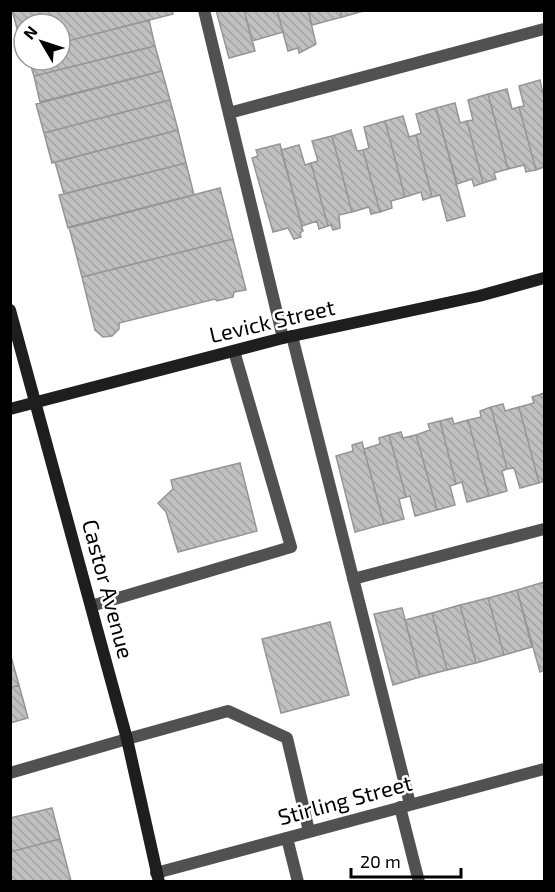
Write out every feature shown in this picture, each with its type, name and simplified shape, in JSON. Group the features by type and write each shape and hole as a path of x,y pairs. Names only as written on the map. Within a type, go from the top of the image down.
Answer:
{"main road":[{"name":"Levick Street","path":"10,409 287,337 479,296 544,278"},
{"name":"Castor Avenue","path":"10,310 128,739 158,877"}],"street":[{"path":"204,10 287,337 353,579 405,805 419,882"},
{"path":"229,113 544,29"},
{"path":"91,606 291,547 234,351"},
{"path":"353,579 544,529"},
{"path":"10,773 228,711 287,738 309,831"},
{"name":"Stirling Street","path":"158,877 309,831 544,769"},
{"path":"288,838 298,882"}],"building":[{"path":"12,10 172,10 173,14 72,40 72,12 13,12"},
{"path":"216,10 244,10 255,51 229,58"},
{"path":"244,10 277,10 283,32 252,41"},
{"path":"277,10 308,10 316,44 299,53 298,48 288,51"},
{"path":"308,10 340,10 342,17 312,25"},
{"path":"340,10 367,10 342,17"},
{"path":"149,20 155,46 72,67 72,40"},
{"path":"155,46 162,71 40,102 34,76 50,72 72,72 72,67"},
{"path":"162,71 170,100 44,133 36,104"},
{"path":"33,72 50,72 34,76"},
{"path":"540,80 544,98 544,167 536,170 519,107 524,106 519,86"},
{"path":"507,89 512,109 519,107 536,170 526,172 524,165 508,169 488,94"},
{"path":"488,94 508,169 494,173 496,179 483,183 467,121 473,120 468,100"},
{"path":"170,100 178,130 52,163 44,133"},
{"path":"455,103 460,123 467,121 483,183 474,186 472,179 457,184 436,108"},
{"path":"436,108 465,216 447,221 440,195 432,197 416,135 421,133 416,114"},
{"path":"403,116 409,137 416,135 432,197 423,200 421,192 405,197 385,121"},
{"path":"385,121 405,197 391,201 392,208 380,212 363,150 369,148 364,127"},
{"path":"178,130 186,163 64,194 55,162"},
{"path":"351,130 357,151 363,150 380,212 371,214 369,207 352,212 332,136"},
{"path":"332,136 352,212 339,215 340,228 333,230 331,225 328,226 311,163 318,161 312,141"},
{"path":"280,144 303,231 300,233 301,237 294,239 288,228 273,232 252,158 258,156 256,150"},
{"path":"299,145 305,165 311,163 328,226 319,229 317,221 302,226 281,150"},
{"path":"186,163 194,195 68,228 59,195"},
{"path":"220,188 233,239 82,277 69,227"},
{"path":"233,239 246,290 234,292 233,297 217,301 215,299 119,323 119,329 112,336 103,337 95,330 82,277"},
{"path":"544,393 544,481 539,483 519,407 534,403 532,397"},
{"path":"503,404 505,411 519,407 539,483 520,488 514,468 507,469 491,407"},
{"path":"491,407 507,469 502,471 507,491 489,496 468,420 481,417 480,411"},
{"path":"452,418 454,424 468,420 489,496 467,502 462,482 456,484 440,421"},
{"path":"440,421 456,484 450,486 455,505 437,510 416,435 430,430 428,424"},
{"path":"401,432 403,438 416,435 437,510 415,516 410,496 406,497 389,435"},
{"path":"389,435 406,497 399,499 404,519 384,524 364,449 380,444 379,438"},
{"path":"362,442 384,524 355,532 336,456 353,451 352,445"},
{"path":"240,463 257,531 178,552 166,512 158,503 173,489 171,480"},
{"path":"544,582 544,670 540,672 517,590"},
{"path":"517,590 532,647 504,655 488,598"},
{"path":"488,598 504,655 476,663 460,605"},
{"path":"460,605 476,663 447,670 432,613"},
{"path":"402,608 420,677 393,685 374,614"},
{"path":"432,613 447,670 420,677 405,620"},
{"path":"330,622 349,695 281,713 262,639"},
{"path":"10,653 19,685 10,688"},
{"path":"19,685 28,718 10,723 10,688"},
{"path":"52,808 60,839 10,852 10,818"},
{"path":"60,839 71,881 10,882 10,852"}]}
